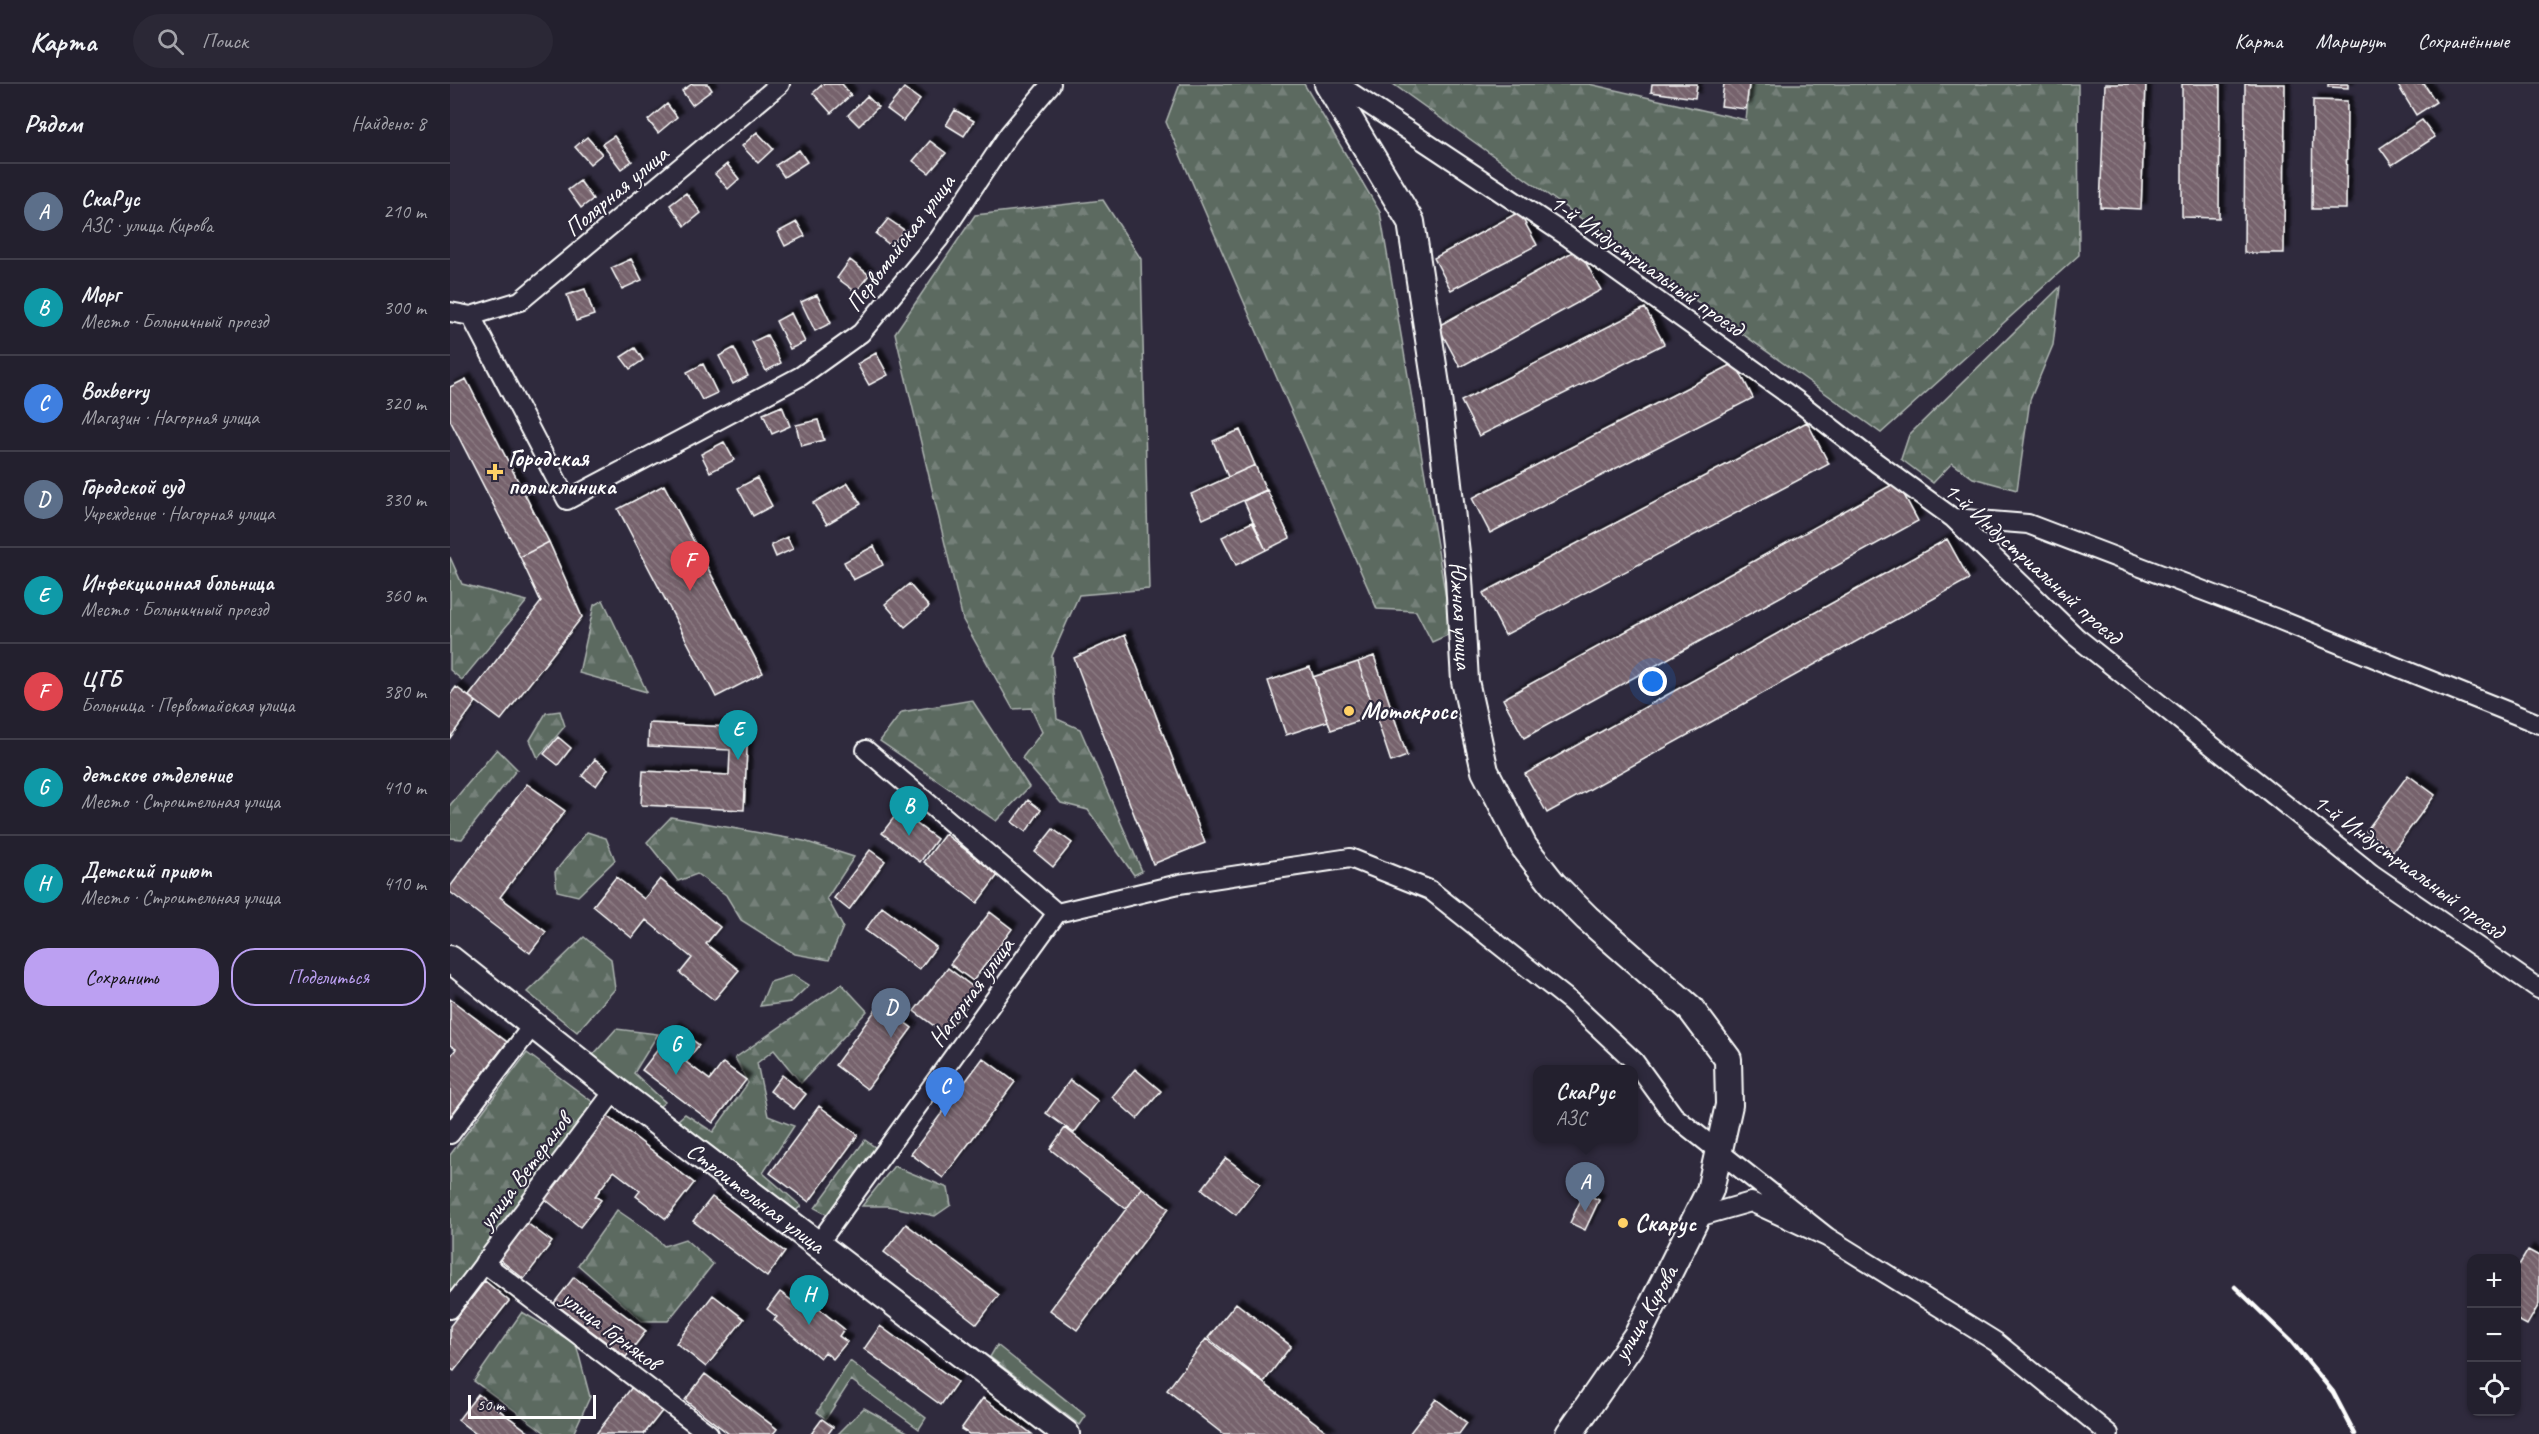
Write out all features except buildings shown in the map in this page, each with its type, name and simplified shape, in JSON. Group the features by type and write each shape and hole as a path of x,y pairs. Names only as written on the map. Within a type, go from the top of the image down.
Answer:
{"street":[{"name":"Полярная улица","path":"471,316 520,301 780,84"},
{"name":"Первомайская улица","path":"471,316 567,500 801,376 861,333 939,239 1009,134 1051,84"},
{"name":"Южная улица","path":"1328,84 1411,222 1438,398 1459,579 1465,681 1485,771 1524,847 1553,884 1587,918 1690,1008 1728,1059 1729,1105 1718,1150"},
{"name":"1-й Индустриальный проезд","path":"1338,84 1619,273 1796,400 1953,518 2075,636 2372,874 2539,989"},
{"path":"450,312 471,316"},
{"path":"1953,518 2028,524 2296,626 2539,724"},
{"path":"866,750 1058,913 1179,884 1350,858 1430,890 1570,1001 1637,1065"},
{"name":"Нагорная улица","path":"818,1244 1058,913"},
{"name":"Строительная улица","path":"450,959 615,1089 1066,1434"},
{"path":"450,1134 533,1024"},
{"path":"1638,1066 1674,1116 1827,1237 1996,1342 2109,1434"},
{"name":"улица Ветеранов","path":"450,1309 615,1089"},
{"name":"улица Кирова","path":"1569,1434 1638,1334 1710,1190 1718,1150"},
{"path":"1698,1217 1751,1202 1827,1237"},
{"name":"улица Горняков","path":"484,1263 709,1434"}],"green space":[{"path":"1180,84 1304,84 1380,212 1452,633 1432,642 1416,611 1377,609 1166,122"},
{"path":"1393,84 1589,84 1746,120 1750,84 2078,84 2079,255 1881,433"},
{"path":"1103,200 1141,259 1149,589 1079,595 1052,656 1057,719 1080,729 1142,871 1134,875 1088,810 1061,803 1022,758 1042,732 1031,708 1013,709 963,620 895,333 975,215"},
{"path":"2060,287 2053,345 2030,400 2017,490 1973,478 1952,463 1933,483 1901,459 1909,435"},
{"path":"450,557 462,584 527,601 462,680 450,670"},
{"path":"603,600 647,692 579,673 594,605"},
{"path":"972,700 1029,787 996,821 880,741 902,712"},
{"path":"560,711 565,726 538,758 530,740 546,713"},
{"path":"497,749 517,769 462,839 450,838 450,805"},
{"path":"671,817 804,841 854,857 827,898 843,927 829,960 795,954 741,920 726,895 697,874 678,881 647,842"},
{"path":"587,832 606,838 615,860 578,896 557,891 555,872"},
{"path":"584,937 611,959 615,989 577,1032 527,992"},
{"path":"793,975 809,985 791,1002 760,1006 770,982"},
{"path":"842,984 867,1011 801,1083 774,1050 757,1063 768,1116 794,1126 763,1173 801,1206 792,1214 677,1121 685,1114 713,1132 748,1083 735,1058"},
{"path":"616,1029 658,1034 634,1073 665,1102 656,1109 593,1055"},
{"path":"527,1053 594,1103 450,1297 450,1155"},
{"path":"865,1140 876,1148 828,1215 815,1208"},
{"path":"894,1166 948,1188 951,1205 935,1216 888,1206 862,1206"},
{"path":"617,1210 652,1234 664,1246 685,1239 713,1264 668,1321 642,1321 578,1265"},
{"path":"522,1312 576,1344 590,1397 573,1434 547,1434 474,1381"},
{"path":"997,1345 1086,1416 1080,1425 990,1357"},
{"path":"850,1361 926,1418 919,1429 851,1380 826,1419 817,1412"},
{"path":"864,1408 911,1434 838,1434"}],"railway":[{"path":"2235,1287 2290,1340 2333,1392 2355,1434"}],"place":[{"name":"Городская поликлиника","path":"495,472"},
{"name":"ЦГБ","path":"690,591"},
{"name":"Мотокросс","path":"1349,711"},
{"name":"Инфекционная больница","path":"738,760"},
{"name":"Морг","path":"909,836"},
{"name":"Городской суд","path":"891,1038"},
{"name":"детское отделение","path":"676,1075"},
{"name":"Boxberry","path":"945,1117"},
{"name":"СкаРус","path":"1585,1212"},
{"name":"Скарус","path":"1623,1223"},
{"name":"Детский приют","path":"809,1325"}]}
